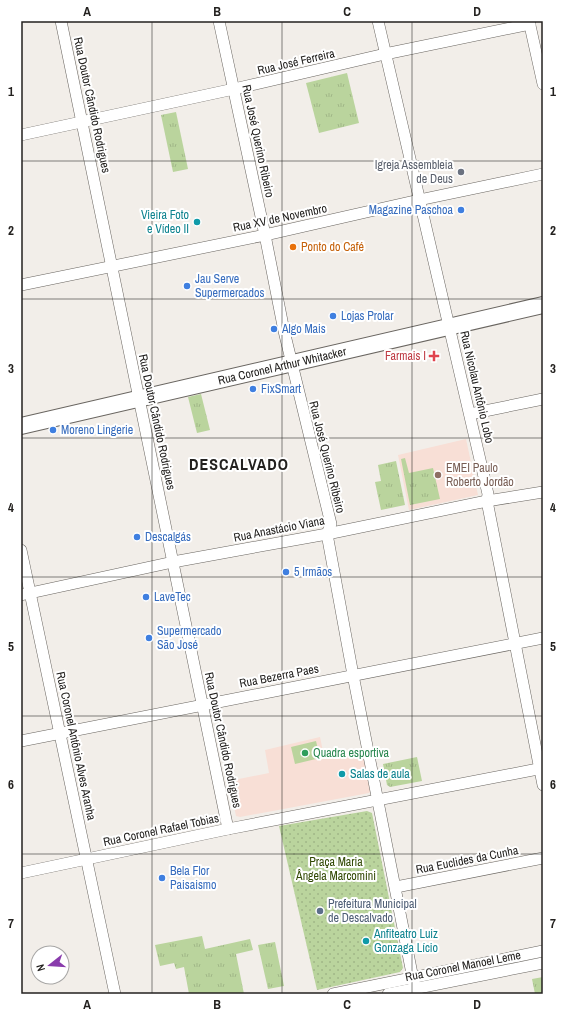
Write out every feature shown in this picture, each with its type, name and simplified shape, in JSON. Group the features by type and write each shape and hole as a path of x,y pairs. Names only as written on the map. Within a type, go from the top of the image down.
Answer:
{"main road":[{"name":"Rua Coronel Arthur Whitacker","path":"21,426 543,305"}],"street":[{"name":"Rua Doutor Cândido Rodrigues","path":"61,21 228,829"},
{"name":"Rua José Querino Ribeiro","path":"219,21 291,364 331,524 327,534 415,991"},
{"name":"Rua Nicolau Antônio Lobo","path":"378,21 488,494 487,501 541,768 543,785"},
{"name":"Rua José Ferreira","path":"21,135 530,23"},
{"path":"530,23 543,84"},
{"name":"Rua XV de Novembro","path":"21,285 265,235 543,174"},
{"path":"470,414 543,399"},
{"name":"Rua Anastácio Viana","path":"26,594 173,562 327,534 487,501 543,492"},
{"name":"Rua Coronel Antônio Alves Aranha","path":"21,550 26,594 59,733 115,994"},
{"name":"Rua Bezerra Paes","path":"21,741 543,638"},
{"name":"Rua Coronel Rafael Tobias","path":"21,873 228,829 379,801 541,768"},
{"name":"Rua Euclides da Cunha","path":"396,887 543,858"},
{"name":"Rua Coronel Manoel Leme","path":"339,993 543,951"},
{"name":"Rua Coronel Manoel Leme","path":"388,994 415,991 543,964"}],"shaded area":[{"name":"EMEI Paulo Roberto Jordão","path":"466,439 478,495 409,510 398,455"},
{"path":"320,737 324,756 364,748 372,790 369,793 240,817 236,816 229,781 269,773 265,750"}],"green space":[{"path":"347,73 359,123 319,133 306,83"},
{"path":"176,112 188,169 173,172 161,115"},
{"path":"201,394 210,430 197,433 188,397"},
{"path":"405,458 409,473 433,468 440,499 410,505 401,459"},
{"path":"396,461 405,505 381,510 375,482 381,481 378,465"},
{"name":"Quadra esportiva","path":"316,741 320,758 295,764 291,747"},
{"path":"417,757 422,781 390,787 387,785 383,764"},
{"name":"Praça Maria Ângela Marcomini","path":"367,811 372,813 403,968 400,972 317,990 279,826"},
{"path":"202,936 205,949 250,939 253,950 236,954 244,994 189,994 184,967 176,969 174,963 160,966 155,945"},
{"path":"275,942 284,986 268,989 258,945"},
{"path":"543,977 543,994 535,994 532,979"}],"place":[{"name":"Igreja Assembleia de Deus","path":"461,172"},
{"name":"Magazine Paschoa","path":"461,210"},
{"name":"Vieira Foto e Vídeo II","path":"197,222"},
{"name":"Ponto do Café","path":"293,247"},
{"name":"Jau Serve Supermercados","path":"187,286"},
{"name":"Lojas Prolar","path":"333,316"},
{"name":"Algo Mais","path":"274,329"},
{"name":"Farmais I","path":"434,356"},
{"name":"FixSmart","path":"253,389"},
{"name":"Moreno Lingerie","path":"53,430"},
{"name":"EMEI Paulo Roberto Jordão","path":"438,475"},
{"name":"Descalgás","path":"137,537"},
{"name":"5 Irmãos","path":"286,572"},
{"name":"LaveTec","path":"146,597"},
{"name":"Supermercado São José","path":"149,638"},
{"name":"Quadra esportiva","path":"305,753"},
{"name":"Salas de aula","path":"342,774"},
{"name":"Bela Flor Paisaismo","path":"162,878"},
{"name":"Prefeitura Municipal de Descalvado","path":"320,911"},
{"name":"Anfiteatro Luiz Gonzaga Lício","path":"366,941"}],"district":[{"name":"DESCALVADO","path":"239,464"}]}
